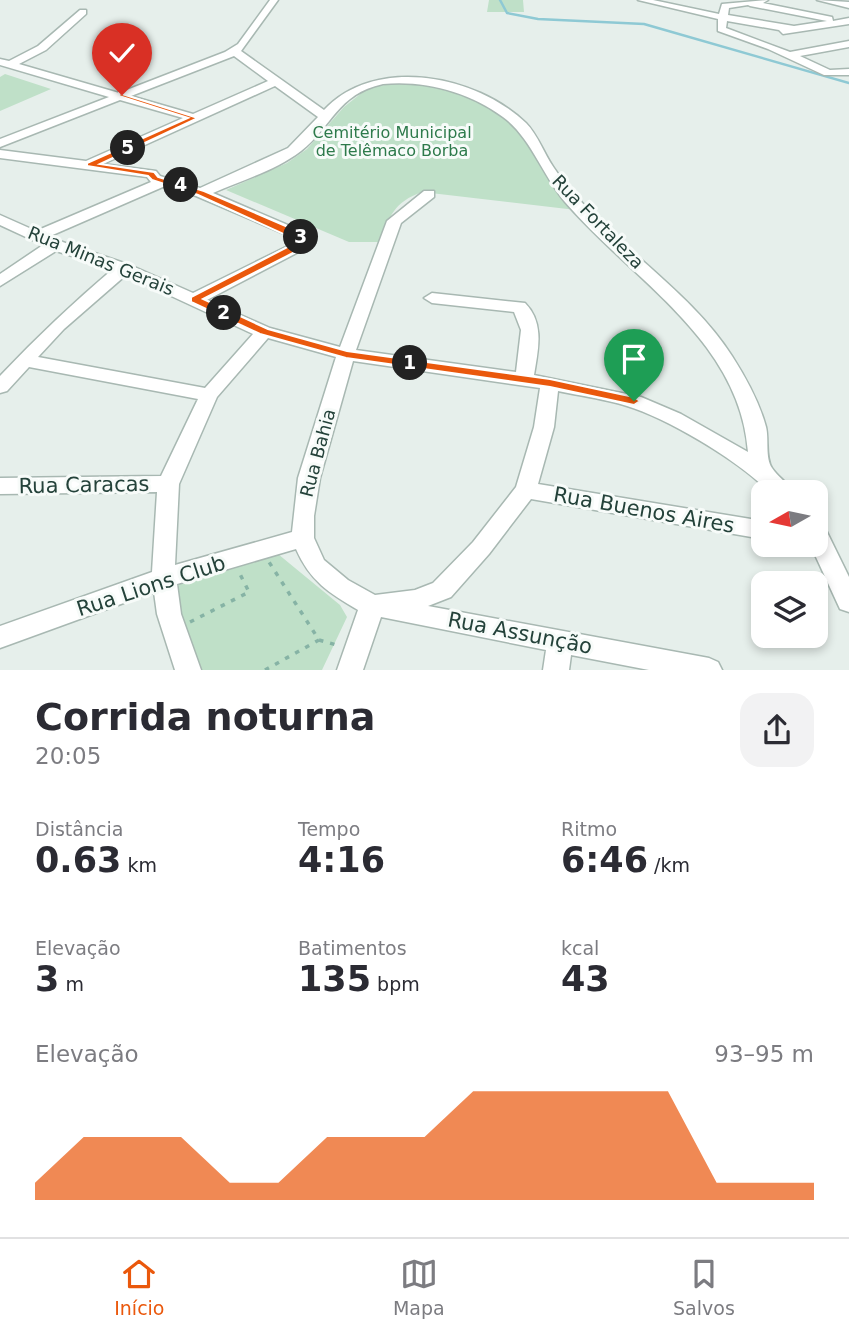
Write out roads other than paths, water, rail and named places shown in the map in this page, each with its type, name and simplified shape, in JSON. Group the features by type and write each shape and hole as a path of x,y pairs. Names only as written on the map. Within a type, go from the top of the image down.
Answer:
{"street":[{"path":"0,143 234,51 242,46 274,0"},
{"path":"642,0 691,12 793,29"},
{"path":"764,0 725,6 722,32 742,37 828,73 847,73"},
{"path":"821,0 849,5"},
{"path":"748,2 847,22"},
{"path":"5,63 42,48 83,12"},
{"path":"742,37 847,22"},
{"path":"788,55 849,44"},
{"path":"234,51 325,116"},
{"path":"5,63 195,118"},
{"name":"Rua Fortaleza","path":"201,193 296,149 325,116 361,86 379,81 404,80 457,88 522,126 550,172 574,204 700,327 721,356 751,408 761,450 760,469"},
{"path":"77,171 274,82"},
{"path":"0,153 146,173 201,193 299,235 304,240 303,244 195,299"},
{"path":"0,162 142,181 161,180"},
{"path":"37,236 161,180"},
{"name":"Rua Bahia","path":"372,606 340,587 315,566 303,538 303,516 309,478 346,354 394,221 429,194"},
{"name":"Rua Minas Gerais","path":"0,219 54,245 124,268 264,332 346,354 550,383 634,401 674,419 760,469 771,480"},
{"path":"0,281 54,245"},
{"path":"0,387 58,325 124,268"},
{"path":"432,298 519,307 525,311 529,321 524,380"},
{"path":"188,670 174,631 164,578 168,484 209,395 264,332"},
{"path":"24,360 209,395"},
{"path":"350,670 372,606 416,600 442,590 481,548 526,490 537,461 550,383"},
{"name":"Rua Caracas","path":"0,486 168,484"},
{"name":"Rua Buenos Aires","path":"526,490 751,528"},
{"name":"Rua Lions Club","path":"0,637 164,578 262,552 303,538"},
{"path":"827,557 849,602"},
{"name":"Rua Assunção","path":"372,606 709,670"},
{"path":"556,670 560,640"}],"waterway":[{"path":"500,0 507,13 538,19 644,24 849,83"}],"park label":[{"name":"Cemitério Municipal de Telêmaco Borba","path":"392,141"}]}
